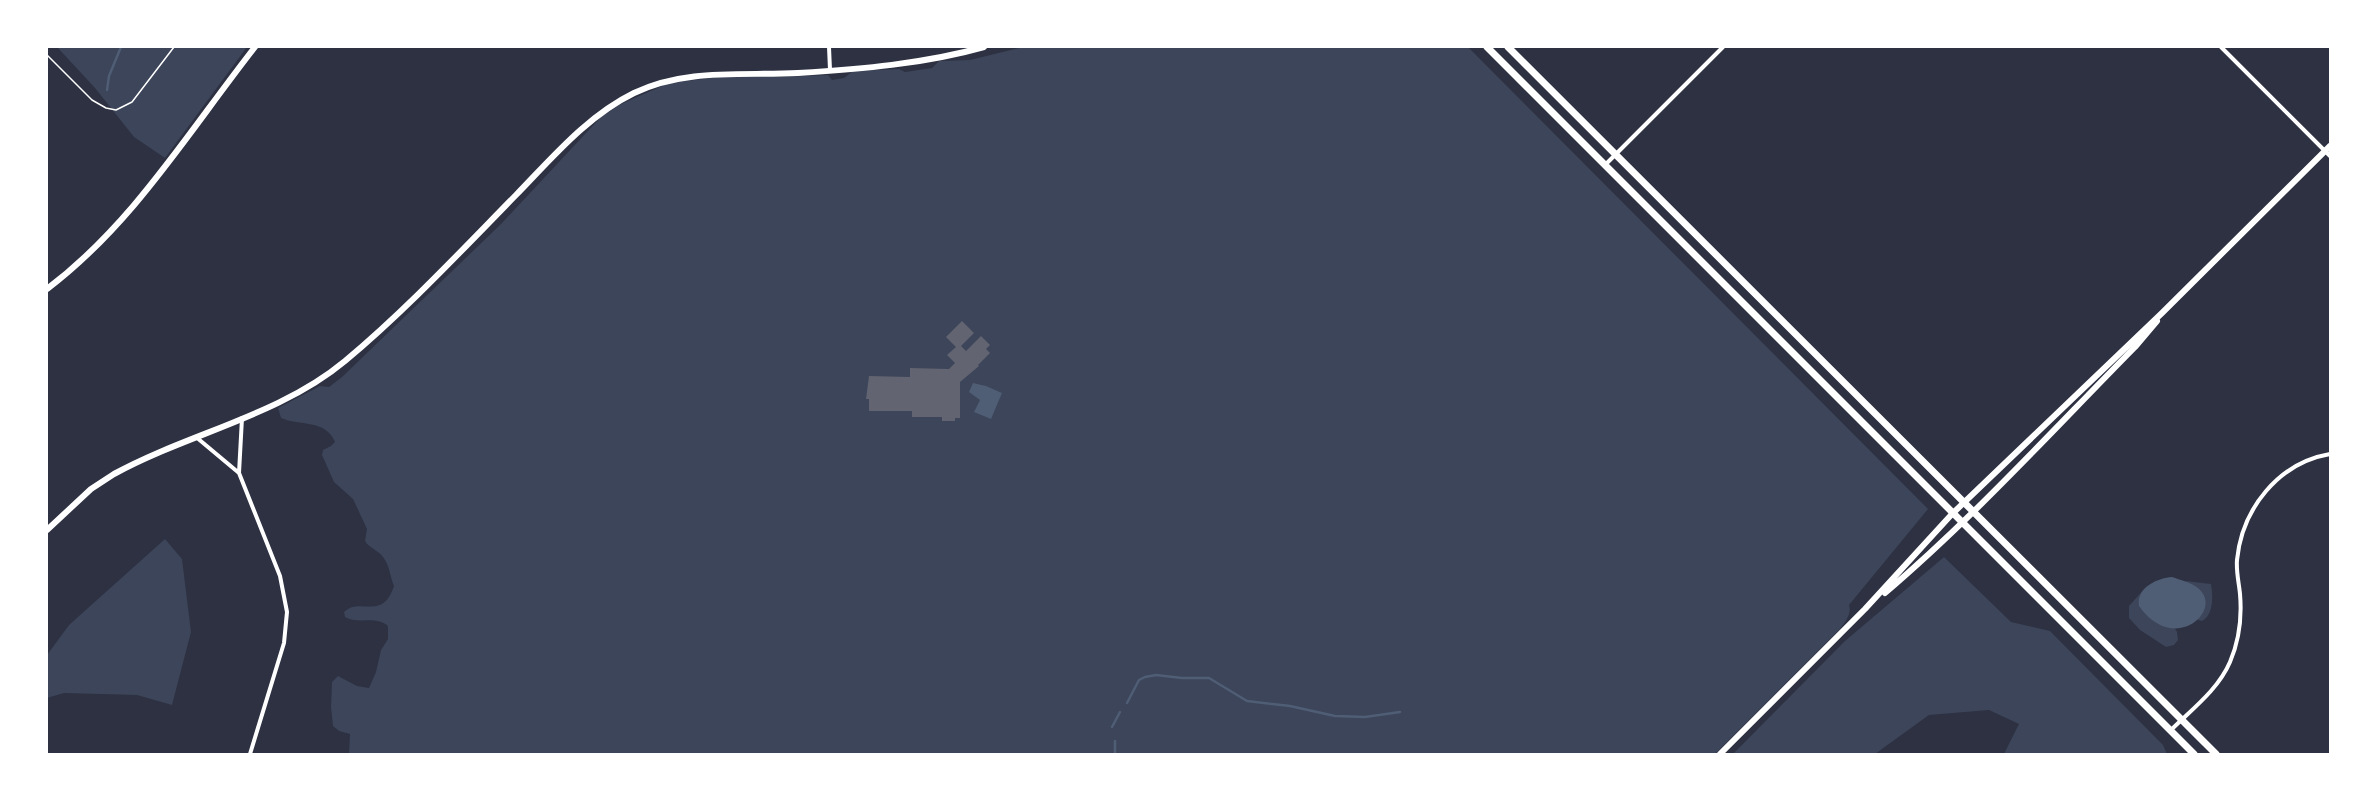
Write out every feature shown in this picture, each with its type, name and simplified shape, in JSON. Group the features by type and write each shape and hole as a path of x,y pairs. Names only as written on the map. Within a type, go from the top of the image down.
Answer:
{"main road":[{"path":"1487,47 1952,514 2194,754"},
{"path":"1508,47 2216,754"}],"street":[{"path":"47,289 85,258 129,211 172,159 255,47"},
{"path":"829,47 830,70"},
{"path":"47,530 91,489 114,474 302,391 346,360 450,262 573,137 614,104 650,86 676,79 715,74 830,70 918,61 984,47"},
{"path":"1604,165 1723,47"},
{"path":"2221,47 2330,156"},
{"path":"1720,754 1865,609 1964,502 2162,313 2330,146"},
{"path":"1865,609 1918,564 1973,512 2135,347 2162,313"},
{"path":"242,418 239,473 280,576 287,612 284,643 250,754"},
{"path":"196,437 239,473"},
{"path":"2170,731 2220,681 2230,663 2235,647 2240,611 2237,560 2244,530 2249,517 2267,489 2290,469 2330,454"}],"path":[{"path":"47,55 92,100 106,108 116,110 132,102 174,47"}],"shaded area":[{"path":"57,47 247,47 165,158 134,137 95,88"},
{"path":"1023,47 1468,47 1928,509 1849,605 1849,615 1840,629 1715,754 349,754 350,734 339,731 333,726 331,707 332,682 338,676 357,686 369,688 376,672 381,650 388,639 388,626 378,621 350,619 345,617 344,612 357,606 377,606 383,603 389,597 394,586 385,560 365,541 367,529 353,499 334,482 322,455 323,450 335,442 331,435 319,426 281,418 278,408 320,386 329,387 342,377 501,224 601,117 621,104 669,83 737,75 778,77 828,75 832,80 844,78 853,71 899,69 905,72 932,68 939,61 970,60"},
{"path":"973,383 986,386 1002,393 991,419 974,412 980,400 969,392"},
{"path":"165,539 182,559 191,632 172,705 137,695 64,693 47,698 47,655 69,625"},
{"path":"1944,557 2011,622 2050,631 2163,745 2167,754 2004,754 2019,724 1989,710 1929,715 1875,754 1733,754 1845,641"},
{"path":"2172,577 2195,586 2205,597 2205,607 2200,617 2192,624 2180,628 2167,627 2153,620 2139,606 2139,600 2144,589 2160,579"},
{"path":"2186,581 2211,584 2211,610 2202,621 2195,619 2182,583"},
{"path":"2147,586 2150,587 2177,632 2178,640 2174,645 2166,647 2140,630 2129,618 2129,606"}],"building":[{"path":"962,321 974,333 961,346 966,351 981,336 990,345 986,349 990,353 978,365 979,366 960,382 960,418 955,418 955,421 942,421 942,417 912,417 912,411 869,411 869,399 866,399 869,376 910,377 910,368 949,369 955,363 947,355 956,347 946,337"}],"waterway":[{"path":"107,90 109,76 121,47"},
{"path":"1127,703 1139,680 1156,675 1182,678 1209,678 1247,701 1290,706 1335,716 1365,717 1400,712"},
{"path":"1112,727 1120,712"},
{"path":"1115,741 1115,754"}]}
